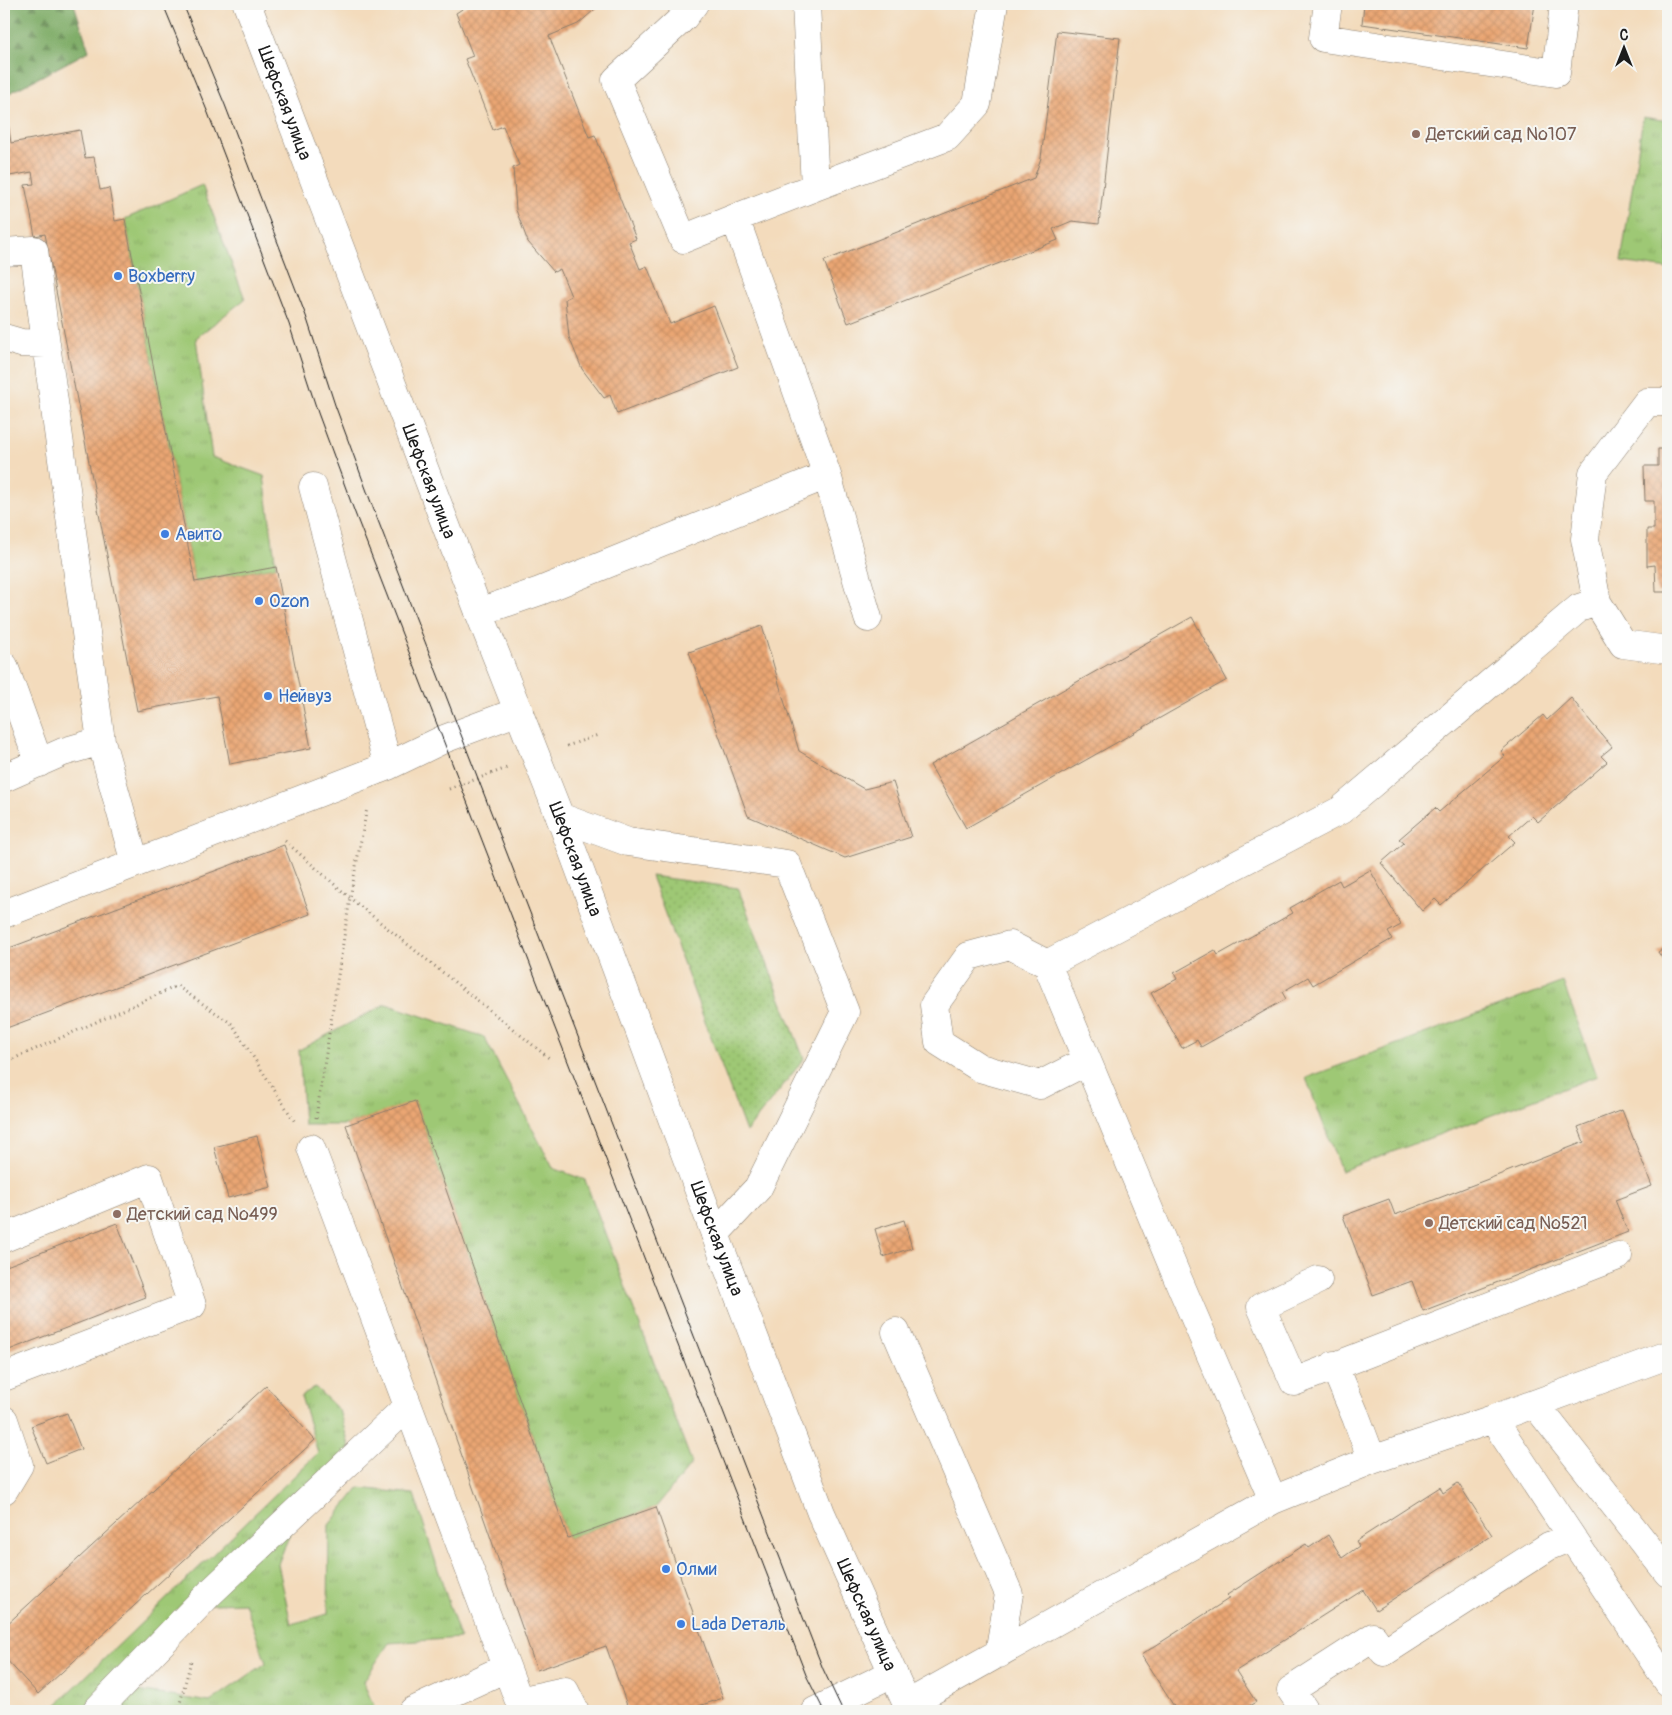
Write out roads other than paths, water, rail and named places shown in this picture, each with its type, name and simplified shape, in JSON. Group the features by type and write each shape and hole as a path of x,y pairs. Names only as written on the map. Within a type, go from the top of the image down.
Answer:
{"main road":[{"name":"Шефская улица","path":"247,4 479,612 560,818 821,1513 908,1708"},
{"path":"694,4 684,17 616,80 683,239 947,137 977,104 994,4"},
{"path":"806,4 815,187"},
{"path":"1328,4 1323,38 1556,73 1564,4"},
{"path":"735,218 827,475 868,618"},
{"path":"4,252 34,250 101,741 135,863"},
{"path":"4,338 21,343 46,344"},
{"path":"1668,402 1648,402 1593,473 1585,539 1597,602 1623,644 1668,650"},
{"path":"479,612 550,587 827,475"},
{"path":"313,487 381,769"},
{"path":"1046,964 1341,810 1580,608 1597,602"},
{"path":"4,666 39,763"},
{"path":"4,914 381,769 444,739 519,711"},
{"path":"4,778 62,752 101,741"},
{"path":"560,818 628,842 787,864 845,1012 758,1188 715,1234"},
{"path":"1087,1061 1040,1086 980,1068 939,1042 934,1005 969,956 1010,945 1046,964 1273,1500"},
{"path":"312,1148 519,1701 565,1691 575,1711"},
{"path":"4,1238 149,1178 192,1305 4,1377"},
{"path":"1318,1280 1261,1307 1294,1382 1618,1256"},
{"path":"896,1332 1009,1594 999,1654"},
{"path":"908,1708 999,1654 1273,1500 1372,1460 1536,1404 1668,1355"},
{"path":"1334,1365 1372,1460"},
{"path":"1536,1404 1668,1573"},
{"path":"96,1711 210,1593 408,1406"},
{"path":"1493,1419 1668,1682"},
{"path":"4,1420 18,1466 4,1490"},
{"path":"1305,1711 1291,1690 1374,1637 1384,1652 1549,1546 1571,1537"},
{"path":"413,1711 506,1668"},
{"path":"815,1711 892,1673"}],"tram line":[{"path":"163,4 208,113 289,324 318,413 355,513 806,1675 824,1711"},
{"path":"183,4 225,105 306,316 335,405 372,505 823,1669 843,1711"}],"place":[{"name":"Детский сад №107","path":"1416,134"},
{"name":"Boxberry","path":"118,276"},
{"name":"Авито","path":"165,534"},
{"name":"Ozon","path":"259,601"},
{"name":"Нейвуз","path":"268,696"},
{"name":"Детский сад №499","path":"117,1214"},
{"name":"Детский сад №521","path":"1429,1223"},
{"name":"Олми","path":"666,1569"},
{"name":"Lada Dеталь","path":"681,1624"}]}
